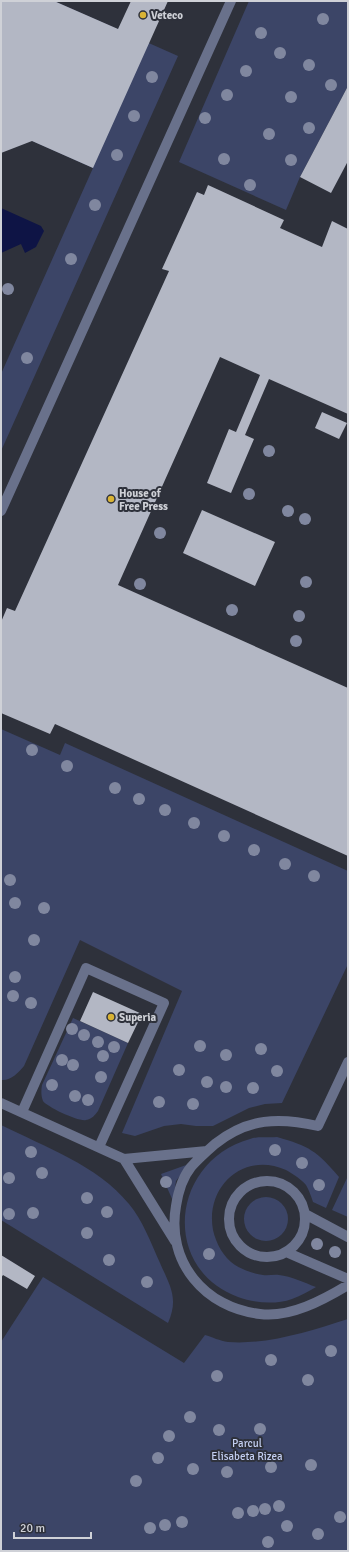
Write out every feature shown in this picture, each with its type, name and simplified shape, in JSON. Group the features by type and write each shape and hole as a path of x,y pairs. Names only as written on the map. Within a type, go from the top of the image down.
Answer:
{"lane":[{"path":"1,511 231,1"},
{"path":"22,1112 86,968 164,1003 99,1148"},
{"path":"348,1062 318,1126 296,1121 270,1120 248,1126 226,1136 207,1151 190,1168 178,1192 174,1215 176,1241 184,1267 200,1286 219,1302 240,1310 261,1314 283,1312 306,1306 348,1285"},
{"path":"1,1103 124,1159 207,1151"},
{"path":"124,1159 176,1241"},
{"path":"261,1182 273,1182 284,1186 294,1193 301,1203 305,1214 301,1236 295,1245 286,1252 275,1256 263,1257 251,1254 241,1247 234,1238 230,1226 229,1214 233,1202 240,1193 250,1186 261,1182"},
{"path":"305,1214 348,1237"},
{"path":"286,1252 348,1279"}],"green space":[{"path":"1,1 54,1 178,56 1,451 1,374 93,168 1,127"},
{"path":"249,1 348,1 348,86 300,177 286,210 179,162"},
{"path":"1,729 60,755 65,743 348,871 348,964 282,1103 265,1104 249,1108 213,1126 181,1124 164,1126 135,1136 122,1133 182,991 80,940 24,1066 11,1078 1,1080"},
{"path":"73,1018 128,1043 98,1111 92,1118 86,1120 77,1119 46,1104 43,1101 41,1091 42,1085"},
{"path":"1,1125 70,1158 102,1178 129,1204 146,1232 172,1292 173,1306 168,1323 1,1220"},
{"path":"277,1137 297,1143 312,1151 325,1161 339,1177 326,1208 313,1202 306,1185 299,1179 286,1170 270,1165 256,1165 242,1169 231,1176 215,1199 212,1214 213,1230 218,1245 231,1262 252,1273 284,1276 316,1287 292,1299 272,1303 251,1301 238,1297 213,1283 196,1263 187,1240 185,1215 191,1191 204,1169 224,1151 253,1138"},
{"path":"189,1164 176,1181 173,1201 161,1174"},
{"path":"348,1176 348,1217 332,1210"},
{"path":"266,1197 278,1201 284,1207 288,1219 284,1231 278,1237 266,1241 254,1237 248,1231 244,1219 248,1207 254,1201"},
{"name":"Parcul Elisabeta Rizea","path":"43,1277 184,1363 205,1335 228,1342 258,1341 289,1336 348,1319 348,1551 1,1551 1,1342"}],"shaded area":[{"path":"1,208 41,226 44,231 36,247 25,253 21,244 1,253"}],"building":[{"path":"1,1 54,1 118,29 131,1 168,1 93,168 32,141 1,153"},
{"path":"348,86 348,161 331,193 300,177"},
{"name":"House of Free Press","path":"208,185 284,220 280,228 322,247 332,221 348,229 348,414 269,379 245,435 254,439 231,493 207,483 229,429 236,432 260,375 220,357 118,585 348,688 348,856 55,724 50,734 1,713 1,622 7,608 15,611 169,271 162,269 197,192 204,195"},
{"path":"322,412 347,423 339,439 315,428"},
{"path":"202,510 275,542 255,586 183,553"},
{"name":"Superia","path":"93,992 142,1014 128,1043 80,1021"},
{"path":"1,1255 35,1276 27,1289 3,1275 1,1278"}],"place":[{"name":"Veteco","path":"143,15"},
{"name":"House of Free Press","path":"111,499"},
{"name":"Superia","path":"111,1017"}]}
